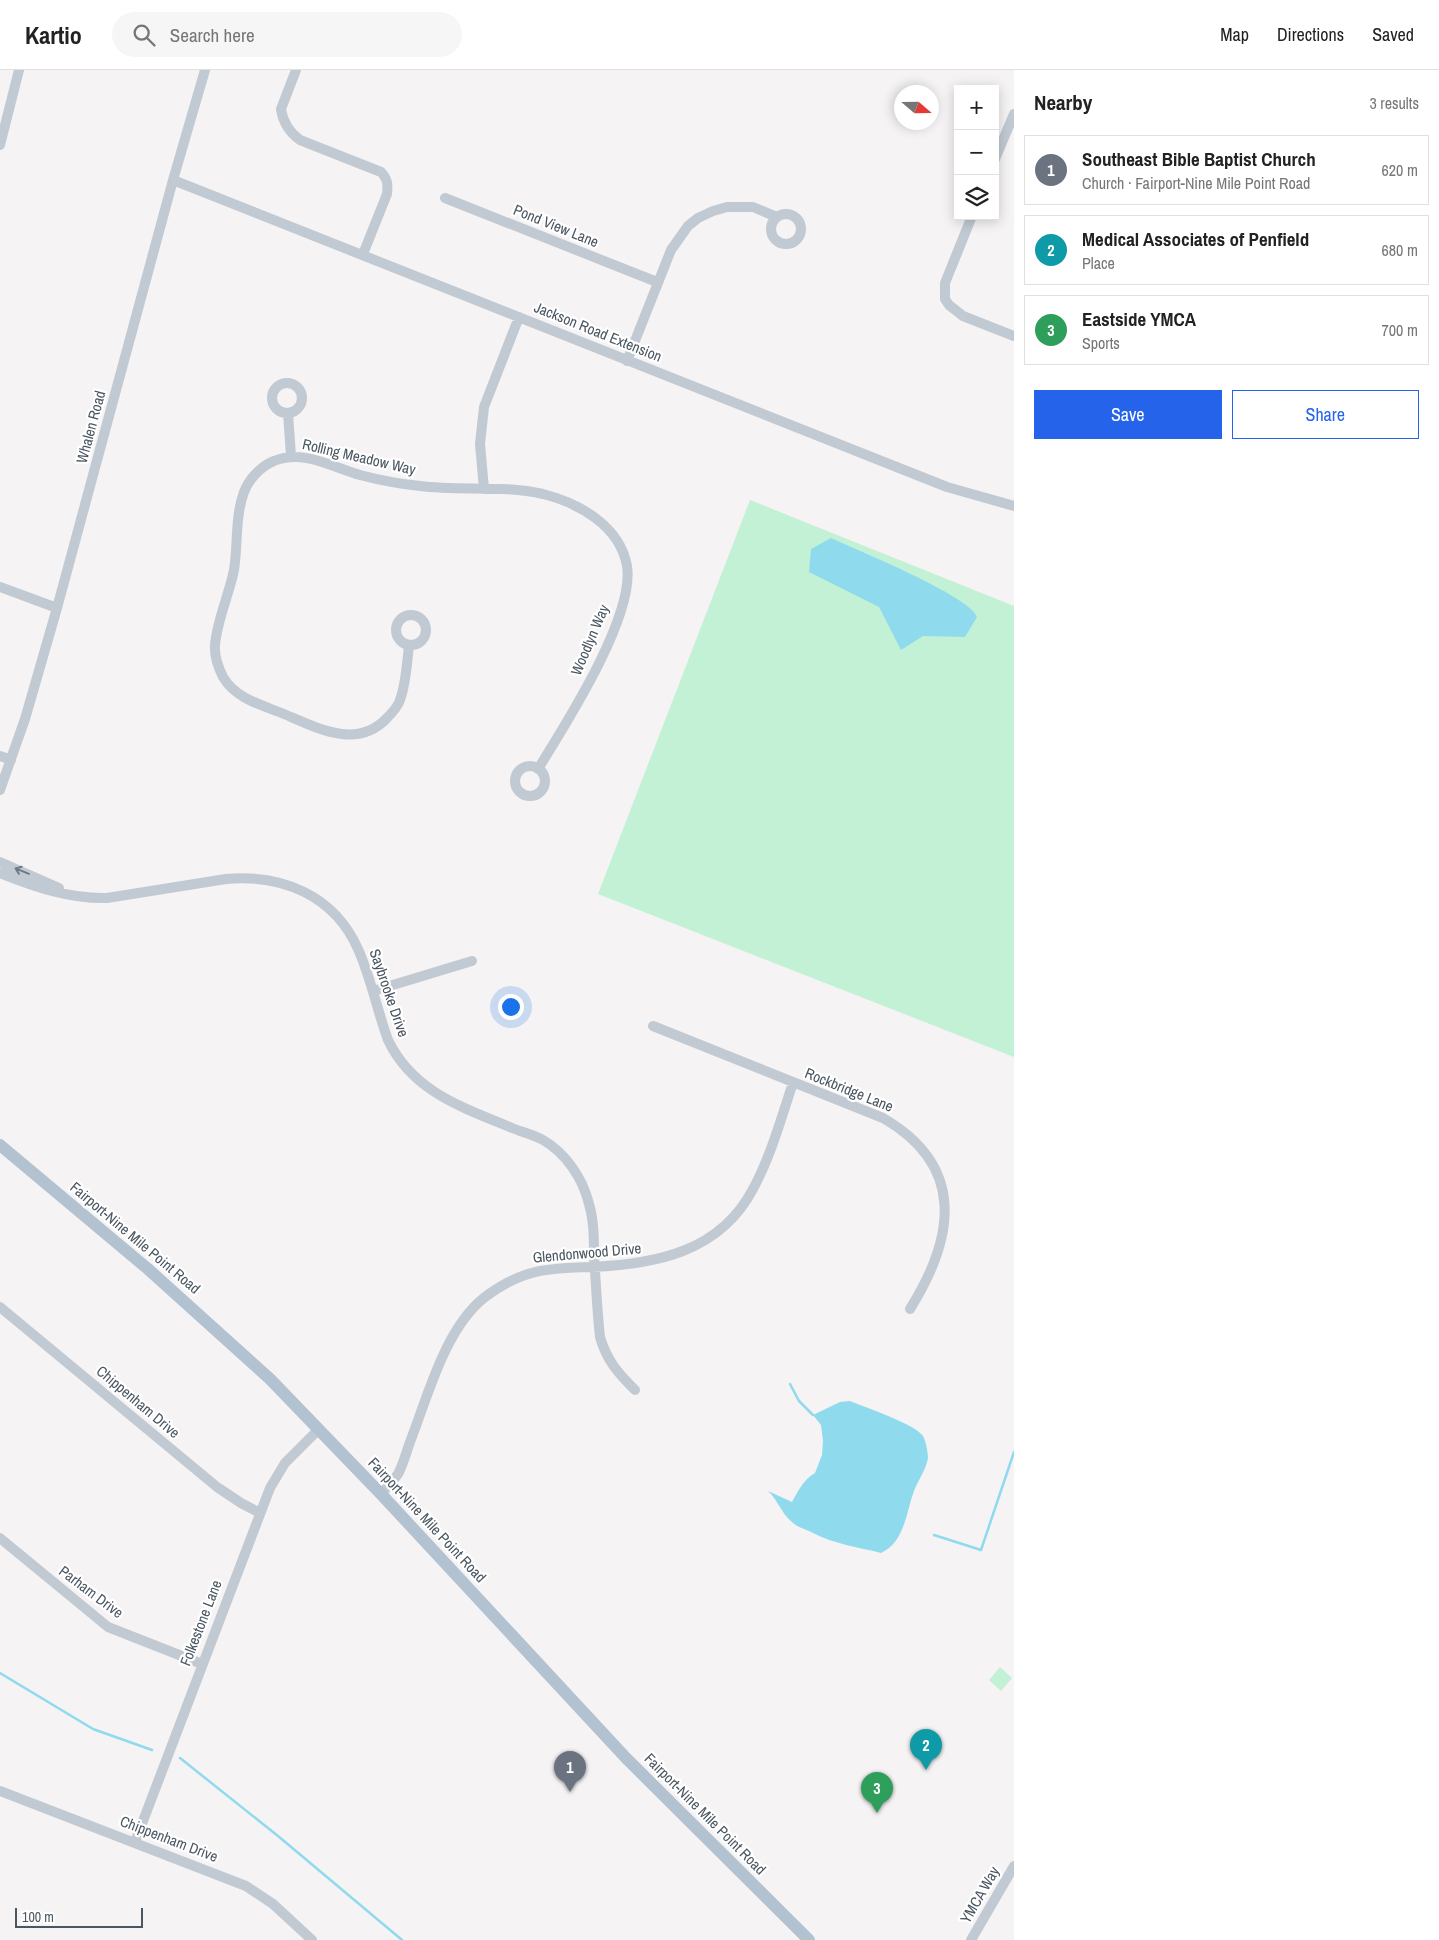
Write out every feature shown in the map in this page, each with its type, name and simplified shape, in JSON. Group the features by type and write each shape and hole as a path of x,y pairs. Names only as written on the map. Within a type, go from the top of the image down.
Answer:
{"main road":[{"name":"Fairport-Nine Mile Point Road","path":"0,1145 208,1322 319,1429 626,1758 809,1940"}],"street":[{"path":"0,145 20,70"},
{"name":"Whalen Road","path":"0,790 11,760 57,608 173,180 205,70"},
{"path":"296,70 281,109 282,116 290,132 300,140 381,172 388,184 387,194 363,254"},
{"path":"999,150 1014,114"},
{"name":"Jackson Road Extension","path":"173,180 947,488 1014,506"},
{"name":"Pond View Lane","path":"445,198 657,282"},
{"path":"627,361 671,250 679,237 698,218 713,211 739,206 753,207 777,217"},
{"path":"970,220 945,283 946,299 949,305 963,316 1014,336"},
{"path":"484,490 480,444 484,407 519,317"},
{"path":"288,413 291,456"},
{"name":"Rolling Meadow Way","path":"410,645 400,702 380,725 358,735 332,732 250,700 236,692 223,676 216,659 215,646 234,571 240,507 244,491 260,469 272,461 291,456 308,458 359,475 386,481 444,489 484,490"},
{"name":"Woodlyn Way","path":"484,490 528,491 578,507 597,519 614,536 627,566 625,595 619,617 602,656 584,692 538,768"},
{"path":"0,587 57,608"},
{"path":"0,756 11,760"},
{"name":"Saybrooke Drive","path":"0,862 76,897"},
{"name":"Saybrooke Drive","path":"0,873 28,884 76,897 108,898 245,877 266,879 304,891 336,915 358,948 388,1040 394,1054 404,1067 441,1098 543,1140 559,1152 572,1166 582,1184 593,1223 600,1337 605,1354 617,1372 635,1390"},
{"path":"373,991 472,961"},
{"name":"Rockbridge Lane","path":"653,1026 883,1118 908,1135 930,1158 943,1191 945,1219 943,1233 933,1265 910,1309"},
{"name":"Glendonwood Drive","path":"381,1494 399,1472 445,1352 455,1332 468,1313 485,1297 522,1275 543,1269 632,1265 686,1251 706,1240 724,1226 740,1209 753,1190 763,1169 793,1083"},
{"name":"Chippenham Drive","path":"0,1307 211,1482 241,1504 260,1513"},
{"name":"Folkestone Lane","path":"134,1842 270,1488 279,1471 319,1429"},
{"name":"Parham Drive","path":"0,1538 108,1627 202,1664"},
{"name":"Chippenham Drive","path":"0,1791 246,1886 273,1904 312,1940"},
{"name":"YMCA Way","path":"971,1940 1014,1866"}],"green space":[{"path":"750,500 1014,606 1014,1057 598,894"},
{"path":"1000,1667 1012,1678 1001,1691 989,1680"}],"water":[{"path":"831,538 935,586 970,608 977,617 965,637 923,636 901,650 879,607 809,572 811,549"},
{"path":"850,1401 910,1426 923,1436 927,1447 927,1462 914,1491 904,1526 895,1542 881,1553 829,1540 797,1526 785,1515 768,1491 792,1502 804,1482 815,1473 822,1455 821,1425 813,1415 840,1402"}],"waterway":[{"path":"790,1384 799,1401 813,1415"},
{"path":"934,1535 981,1550 1014,1452"},
{"path":"0,1673 93,1729 152,1750"},
{"path":"180,1758 278,1836 402,1940"}],"place":[{"name":"Medical Associates of Penfield","path":"926,1770"},
{"name":"Southeast Bible Baptist Church","path":"570,1792"},
{"name":"Eastside YMCA","path":"877,1813"}]}
